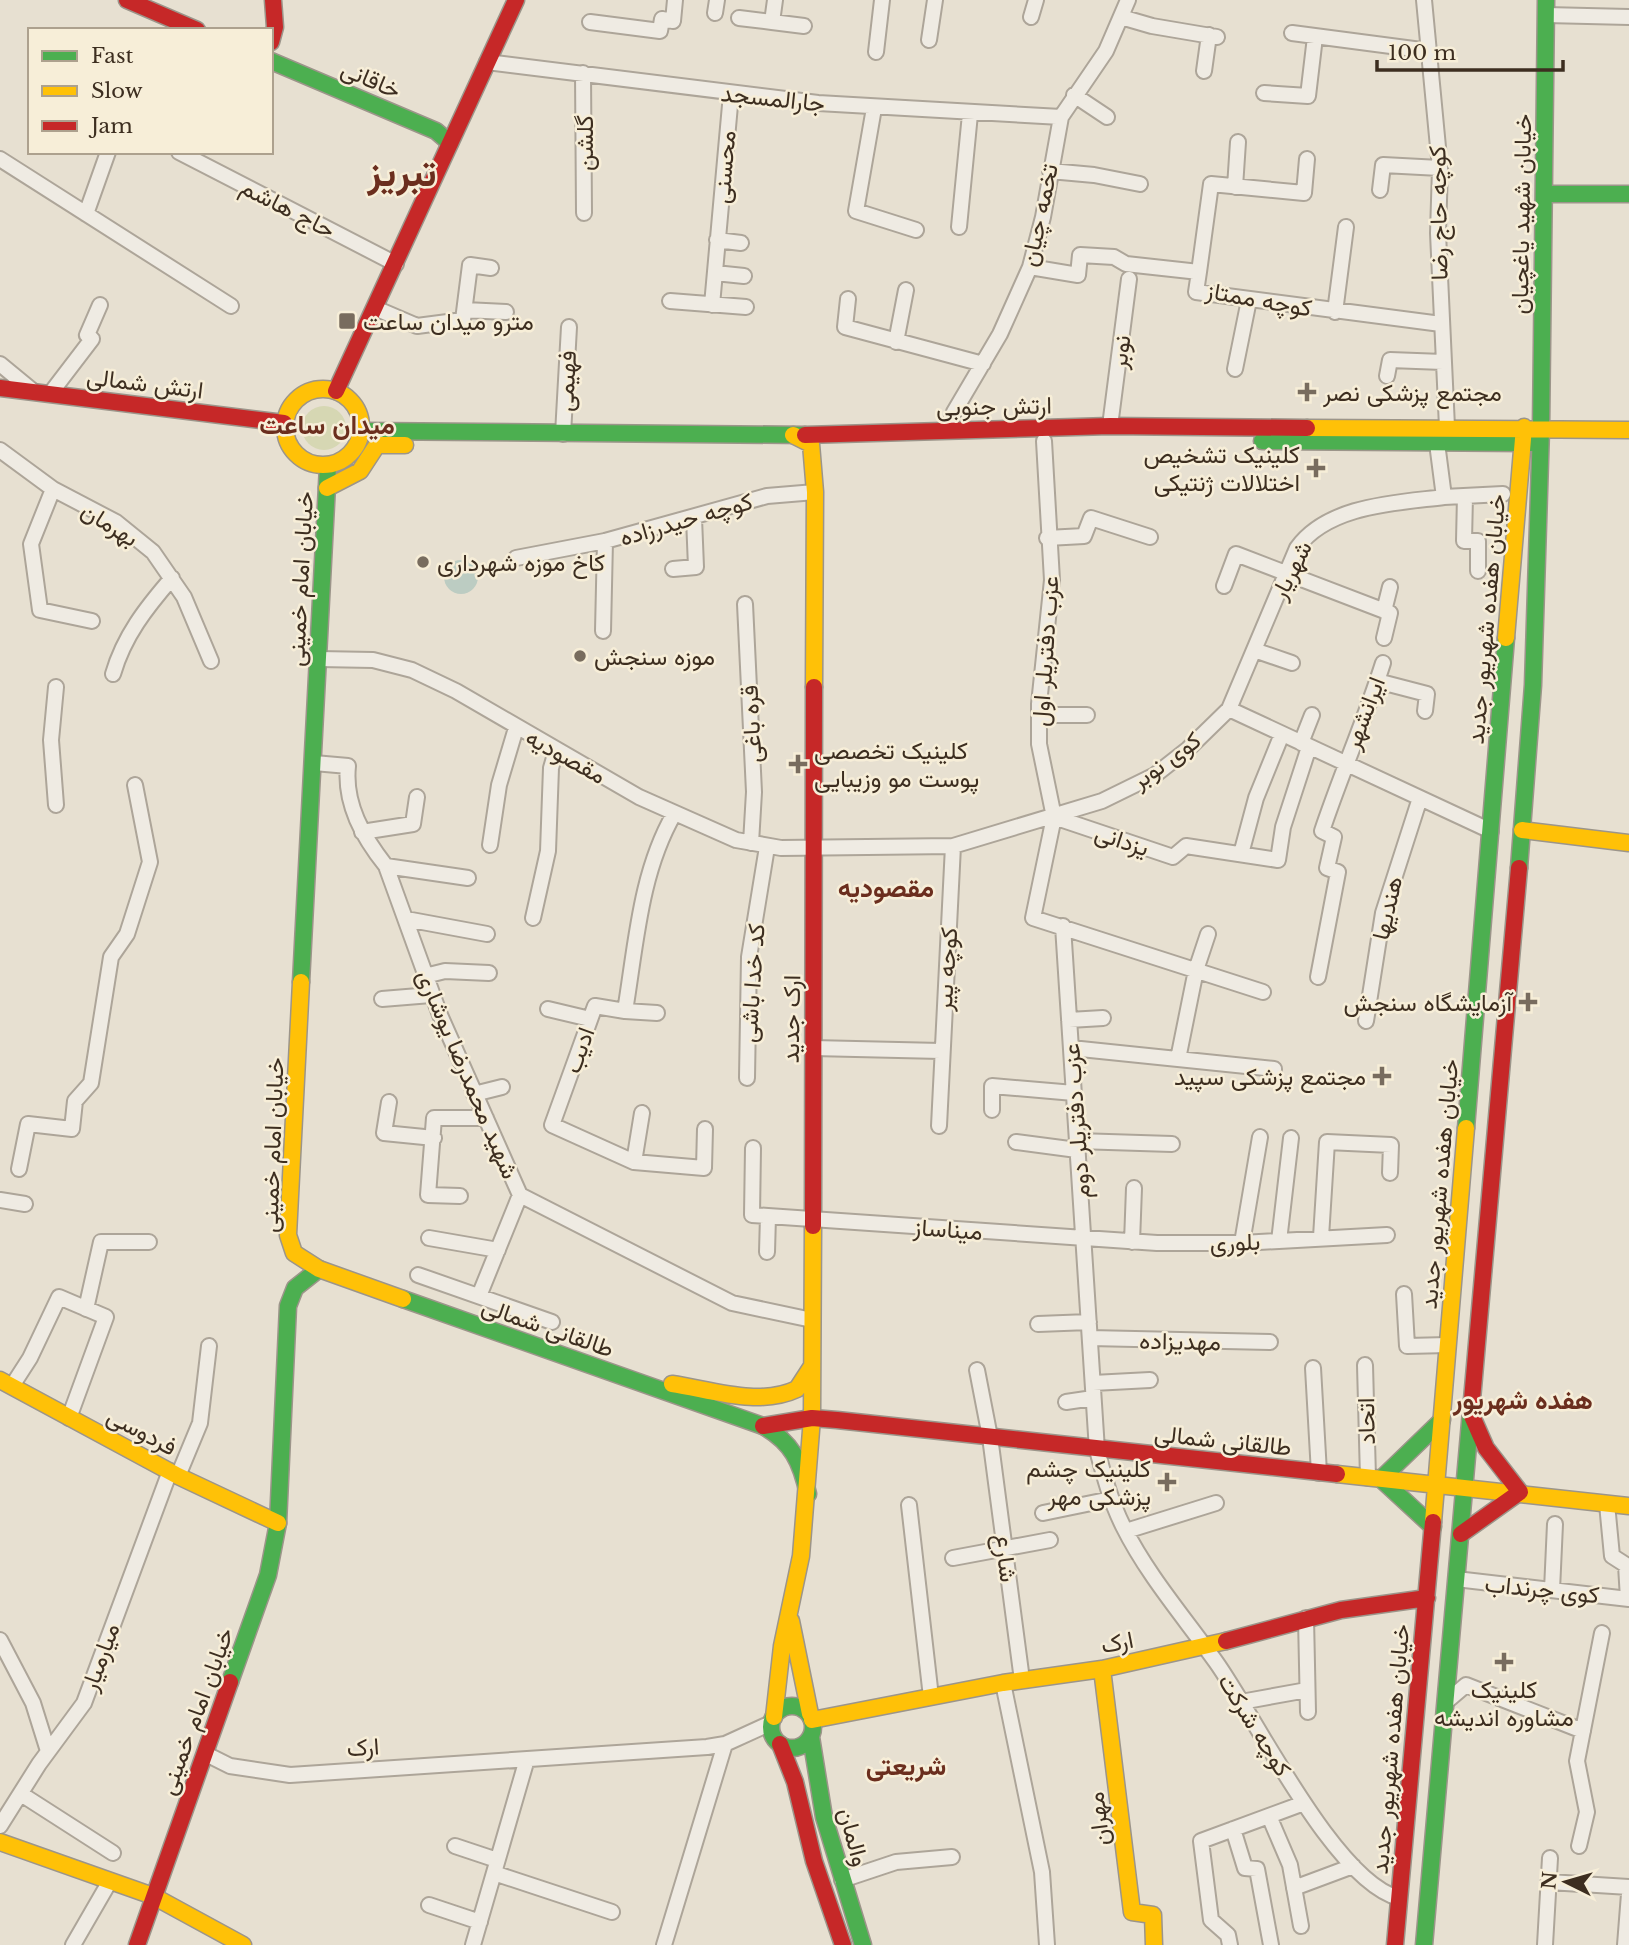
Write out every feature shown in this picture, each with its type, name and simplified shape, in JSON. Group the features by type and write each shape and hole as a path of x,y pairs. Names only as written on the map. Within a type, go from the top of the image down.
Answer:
{"main road":[{"path":"127,0 192,28"},
{"path":"273,0 273,34"},
{"path":"336,391 516,0"},
{"name":"خیابان شهید یاغچیان","path":"1532,435 1545,194 1546,8"},
{"name":"خاقانی","path":"273,62 436,131 450,143"},
{"path":"1545,194 1629,194"},
{"name":"ارتش شمالی","path":"0,388 284,423"},
{"path":"317,389 336,391 345,396 358,412 361,431 354,450 338,463 328,466 309,463 293,452 287,443 284,423 286,413 298,397 317,389"},
{"name":"ارتش جنوبی","path":"361,431 793,435 1111,426 1447,427 1629,444"},
{"name":"ارتش جنوبی","path":"813,451 826,440 1437,443 1629,430"},
{"path":"327,488 360,471 377,445 482,444 513,433"},
{"path":"793,435 811,444 813,451"},
{"name":"خیابان هفده شهریور جدید","path":"1395,1945 1504,680 1532,435"},
{"name":"خیابان هفده شهریور جدید","path":"1424,1945 1522,830 1532,685 1532,435"},
{"name":"ارک جدید","path":"789,1612 801,1556 812,1418 816,848 813,451"},
{"name":"خیابان امام خمینی","path":"137,1945 268,1575 288,1306 295,1289 318,1269 294,1254 288,1234 328,466"},
{"path":"1504,680 1515,675 1524,675 1532,685"},
{"path":"1522,830 1629,843"},
{"name":"طالقانی شمالی","path":"318,1269 763,1426 812,1418 1097,1450 1466,1486 1629,1506"},
{"path":"615,1375 762,1398 783,1396 798,1388 812,1366"},
{"name":"فردوسی","path":"6,1383 174,1473 272,1520"},
{"path":"1461,1534 1520,1492 1486,1448 1471,1414"},
{"path":"1433,1527 1375,1478 1442,1420"},
{"path":"763,1426 783,1436 793,1447 808,1494"},
{"name":"ارک","path":"811,1717 1003,1683 1102,1669 1205,1647 1306,1618 1372,1604 1427,1598"},
{"path":"789,1612 811,1717 811,1737 797,1748 780,1744 772,1734 789,1612"},
{"name":"مهران","path":"1102,1669 1132,1912 1153,1915 1154,1945"},
{"path":"773,1720 782,1708 794,1706 811,1717"},
{"name":"والمان","path":"811,1737 817,1784 842,1880 863,1945"},
{"name":"والمان","path":"780,1744 795,1782 814,1861 843,1945"},
{"path":"0,1842 153,1896 243,1945"}],"street":[{"path":"590,22 660,31 662,19 673,21 675,0"},
{"path":"772,22 775,0"},
{"path":"876,52 881,0"},
{"path":"929,40 936,0"},
{"path":"1031,17 1036,0"},
{"name":"تخمه چیان","path":"947,430 954,412 1000,334 1030,267 1044,217 1061,117 1106,51 1128,0"},
{"name":"کوچه حاج رضا","path":"1424,0 1440,168 1441,324 1447,427"},
{"path":"1546,8 1629,17"},
{"path":"155,28 160,14"},
{"path":"1121,17 1152,26 1213,36 1204,71"},
{"path":"739,18 804,26"},
{"path":"1292,33 1429,51"},
{"path":"1264,93 1308,96 1315,37"},
{"name":"جارالمسجد","path":"487,62 731,94 874,108 1061,117"},
{"name":"گلشن","path":"583,73 584,214"},
{"name":"محسنی","path":"712,305 731,94"},
{"path":"1074,95 1107,117"},
{"path":"874,108 856,211 916,230"},
{"path":"959,227 970,114"},
{"path":"1235,187 1238,142"},
{"path":"86,214 107,154"},
{"name":"حاج هاشم","path":"183,154 396,264"},
{"path":"0,159 231,306"},
{"path":"1199,272 1211,184 1304,194 1307,159"},
{"path":"1380,190 1383,165 1440,168"},
{"path":"1050,172 1094,175 1140,184"},
{"path":"1335,312 1346,227"},
{"name":"محسنی","path":"717,240 741,243"},
{"name":"کوچه ممتاز","path":"1030,267 1078,275 1080,255 1114,257 1126,264 1199,272 1196,292 1441,324"},
{"path":"376,308 417,326 463,320 470,265 491,268"},
{"path":"715,273 744,276"},
{"name":"نوبر","path":"1111,426 1129,279"},
{"path":"896,342 906,290"},
{"path":"848,299 845,327 983,363"},
{"path":"670,300 746,307"},
{"path":"1235,369 1249,300"},
{"path":"0,364 43,393 92,339 87,335 100,305"},
{"path":"465,310 506,312"},
{"name":"فهیمی","path":"563,434 569,327"},
{"path":"1387,376 1390,360 1443,362"},
{"name":"عزب دفتریلر اول","path":"1044,441 1047,538 1052,580 1039,715 1042,768 1054,817"},
{"path":"1437,443 1444,497"},
{"name":"بهرمان","path":"0,450 53,489 116,522 153,552 172,578 194,618 211,660"},
{"path":"53,489 31,544 40,610 92,621"},
{"name":"کوچه حیدرزاده","path":"516,558 605,541 694,519 766,496 815,492"},
{"name":"شهریار","path":"1229,709 1297,548 1307,534 1319,526 1373,507 1444,497 1503,494"},
{"path":"1465,496 1464,541 1478,541 1478,571"},
{"path":"1047,538 1084,536 1091,518 1150,537"},
{"path":"673,569 696,567 694,519"},
{"path":"603,631 605,541"},
{"path":"1224,586 1238,549 1286,574 1390,613 1384,638"},
{"path":"113,674 122,648 135,624 172,578"},
{"path":"1384,611 1390,587"},
{"name":"قره باغی","path":"745,604 754,792 751,843"},
{"path":"1254,649 1292,663"},
{"name":"مقصودیه","path":"319,659 360,659 400,665 456,691 556,751 674,814 767,847 816,848"},
{"name":"ایرانشهر","path":"1318,977 1338,872 1327,868 1334,837 1322,831 1345,764 1373,699 1383,663"},
{"path":"1377,681 1427,694 1425,711"},
{"path":"55,687 51,740 56,805"},
{"path":"1229,709 1491,831"},
{"name":"کوی نوبر","path":"816,848 953,846 1102,801 1155,775 1188,750 1229,709"},
{"path":"1039,715 1087,715"},
{"path":"1282,734 1256,798 1241,854 1278,859 1283,827 1312,715"},
{"path":"490,845 499,785 516,728"},
{"path":"533,918 544,877 551,768 556,751"},
{"name":"شهید محمدرضا یوشاری","path":"314,763 348,766 346,780 362,832 386,866 431,995 520,1195 732,1303 812,1320"},
{"path":"19,1170 28,1124 72,1129 75,1101 91,1083 111,957 127,934 150,862 135,785"},
{"path":"362,832 413,824 417,797"},
{"name":"هندیها","path":"1366,1021 1383,913 1420,798"},
{"name":"ادیب","path":"674,814 660,841 646,885 625,1011 595,1006 552,1125 634,1161 704,1168 705,1129"},
{"path":"1054,817 1033,918 1263,992"},
{"name":"یزدانی","path":"1054,817 1173,857 1186,846 1241,854"},
{"name":"کوچه پیر","path":"939,1126 953,846"},
{"name":"کد خدا باشی","path":"747,1078 749,957 767,847"},
{"path":"386,866 468,878"},
{"path":"406,919 486,934"},
{"name":"عزب دفتریلر دوم","path":"1063,926 1097,1450 1111,1499 1126,1531"},
{"path":"1178,1059 1196,970 1208,934"},
{"path":"425,976 445,971 489,973"},
{"path":"382,999 431,995"},
{"path":"548,1009 590,1019"},
{"path":"625,1011 657,1013"},
{"path":"1069,1020 1103,1018"},
{"path":"813,1048 941,1051"},
{"path":"1071,1048 1274,1069"},
{"path":"992,1110 992,1086 1074,1093"},
{"path":"474,1094 502,1087"},
{"path":"390,1102 384,1133 434,1138"},
{"path":"634,1161 642,1113"},
{"path":"460,1196 428,1195 435,1118 486,1118"},
{"path":"1242,1243 1260,1137"},
{"path":"1279,1241 1292,1138"},
{"path":"1016,1142 1077,1145 1172,1144"},
{"path":"1321,1237 1327,1142 1391,1145 1390,1173"},
{"path":"753,1148 752,1215 768,1216 767,1252"},
{"path":"1132,1242 1134,1188"},
{"path":"479,1296 520,1195"},
{"path":"0,1200 25,1204"},
{"name":"میناساز","path":"768,1216 1083,1238"},
{"name":"بلوری","path":"1083,1238 1132,1242 1242,1243 1387,1235"},
{"path":"429,1238 498,1250"},
{"path":"86,1309 101,1242 149,1242"},
{"path":"418,1275 552,1322"},
{"path":"1404,1294 1407,1346 1448,1345"},
{"path":"6,1383 30,1358 59,1297 106,1317 69,1418"},
{"path":"1038,1324 1088,1322"},
{"name":"مهدیزاده","path":"1090,1338 1270,1342"},
{"name":"میارمیار","path":"0,1826 48,1751 83,1703 174,1473 200,1423 209,1346"},
{"name":"اتحاد","path":"1365,1365 1375,1478"},
{"path":"1313,1368 1319,1473"},
{"name":"شارع","path":"977,1370 990,1437 1022,1680"},
{"path":"1093,1383 1150,1380"},
{"path":"1066,1402 1094,1398"},
{"path":"1043,1513 1111,1499"},
{"path":"1126,1531 1216,1503"},
{"path":"1607,1504 1612,1556 1626,1565 1629,1599"},
{"path":"909,1505 931,1697"},
{"path":"1552,1590 1555,1524"},
{"name":"کوچه شرکت","path":"1126,1531 1154,1579 1205,1647 1304,1803 1353,1866 1382,1894 1399,1898"},
{"path":"953,1558 1049,1540"},
{"name":"کوی چرنداب","path":"1456,1579 1629,1599"},
{"path":"1306,1618 1308,1712"},
{"path":"1579,1846 1587,1812 1577,1761 1602,1633"},
{"path":"0,1640 33,1703 48,1751"},
{"path":"1003,1683 1042,1872 1047,1945"},
{"path":"1446,1702 1466,1685 1583,1731"},
{"path":"1241,1702 1307,1690"},
{"name":"ارک","path":"206,1754 230,1766 290,1775 725,1744 773,1720"},
{"path":"664,1945 725,1744"},
{"path":"473,1945 527,1759"},
{"path":"21,1794 113,1853"},
{"name":"کوچه شرکت","path":"1230,1945 1228,1935 1211,1920 1201,1841 1304,1803"},
{"path":"1269,1816 1290,1865 1301,1926"},
{"path":"1233,1829 1245,1868 1257,1869 1271,1945"},
{"path":"455,1846 495,1867 612,1912"},
{"path":"842,1880 896,1862 952,1857"},
{"path":"1545,1945 1550,1858"},
{"path":"1294,1888 1353,1866"},
{"path":"72,1945 110,1881"},
{"path":"1549,1882 1629,1887"},
{"path":"1625,1945 1629,1894"},
{"path":"429,1905 480,1922"}],"green space":[{"path":"324,406 339,413 346,428 339,443 324,450 309,443 302,428 309,413"}],"shaded area":[{"path":"461,560 473,565 478,577 473,589 461,594 449,589 444,577 449,565"}],"traffic: fast":[{"path":"1541,428 1546,0"},
{"path":"273,62 436,131 450,143"},
{"path":"1545,194 1629,194"},
{"path":"1519,868 1533,685 1541,428"},
{"path":"361,431 805,435"},
{"path":"1262,441 1538,443"},
{"path":"301,982 328,466"},
{"path":"1466,1128 1506,638"},
{"path":"230,1682 268,1575 278,1523 288,1306 295,1288 319,1269"},
{"path":"403,1299 763,1426 781,1439 794,1454 808,1494"},
{"path":"1424,1945 1471,1411"},
{"path":"1433,1527 1381,1479 1442,1420"},
{"path":"792,1706 807,1712 813,1727 807,1742 792,1748 777,1742 771,1727 777,1712 792,1706"},
{"path":"811,1737 824,1817 863,1945"}],"traffic: slow":[{"path":"331,389 344,395 355,406 361,419 361,427 359,442 344,459 331,465 315,465 302,459 287,442 285,419 291,406 308,391 331,389"},
{"path":"1506,638 1524,427"},
{"path":"1307,428 1629,430"},
{"path":"793,435 811,444 815,492 814,687"},
{"path":"327,488 360,471 377,445 405,445"},
{"path":"1522,830 1629,843"},
{"path":"301,982 288,1235 294,1253 319,1269 403,1299"},
{"path":"1433,1522 1466,1128"},
{"path":"774,1717 782,1646 801,1556 812,1418 813,1226"},
{"path":"672,1384 735,1396 767,1397 797,1389 812,1366"},
{"path":"0,1380 178,1476 278,1523"},
{"path":"1337,1474 1629,1506"},
{"path":"791,1621 810,1714"},
{"path":"812,1720 1003,1683 1102,1669 1226,1641"},
{"path":"1102,1669 1132,1912 1153,1915 1154,1945"},
{"path":"0,1842 153,1896 243,1945"}],"traffic: jam":[{"path":"127,0 192,28"},
{"path":"273,0 273,34"},
{"path":"336,391 516,0"},
{"path":"0,388 284,423"},
{"path":"805,435 1110,426 1307,428"},
{"path":"813,1226 814,687"},
{"path":"1471,1411 1519,868"},
{"path":"1461,1534 1520,1492 1486,1448 1472,1416"},
{"path":"763,1426 812,1418 837,1420 1337,1474"},
{"path":"1395,1945 1433,1522"},
{"path":"1226,1641 1341,1610 1427,1598"},
{"path":"137,1945 230,1682"},
{"path":"780,1744 795,1782 814,1861 843,1945"}],"place":[{"name":"مترو میدان ساعت","path":"347,321"},
{"name":"مجتمع پزشکی نصر","path":"1307,392"},
{"name":"کلینیک تشخیص اختلالات ژنتیکی","path":"1316,468"},
{"name":"کاخ موزه شهرداری","path":"423,562"},
{"name":"موزه سنجش","path":"580,656"},
{"name":"کلینیک تخصصی پوست مو وزیبایی","path":"798,764"},
{"name":"آزمایشگاه سنجش","path":"1528,1002"},
{"name":"مجتمع پزشکی سپید","path":"1382,1076"},
{"name":"کلینیک چشم پزشکی مهر","path":"1167,1482"},
{"name":"کلینیک مشاوره اندیشه","path":"1504,1662"}],"district":[{"name":"تبریز","path":"402,172"},
{"name":"میدان ساعت","path":"327,425"},
{"name":"مقصودیه","path":"886,888"},
{"name":"هفده شهریور","path":"1523,1400"},
{"name":"شریعتی","path":"906,1766"}]}
